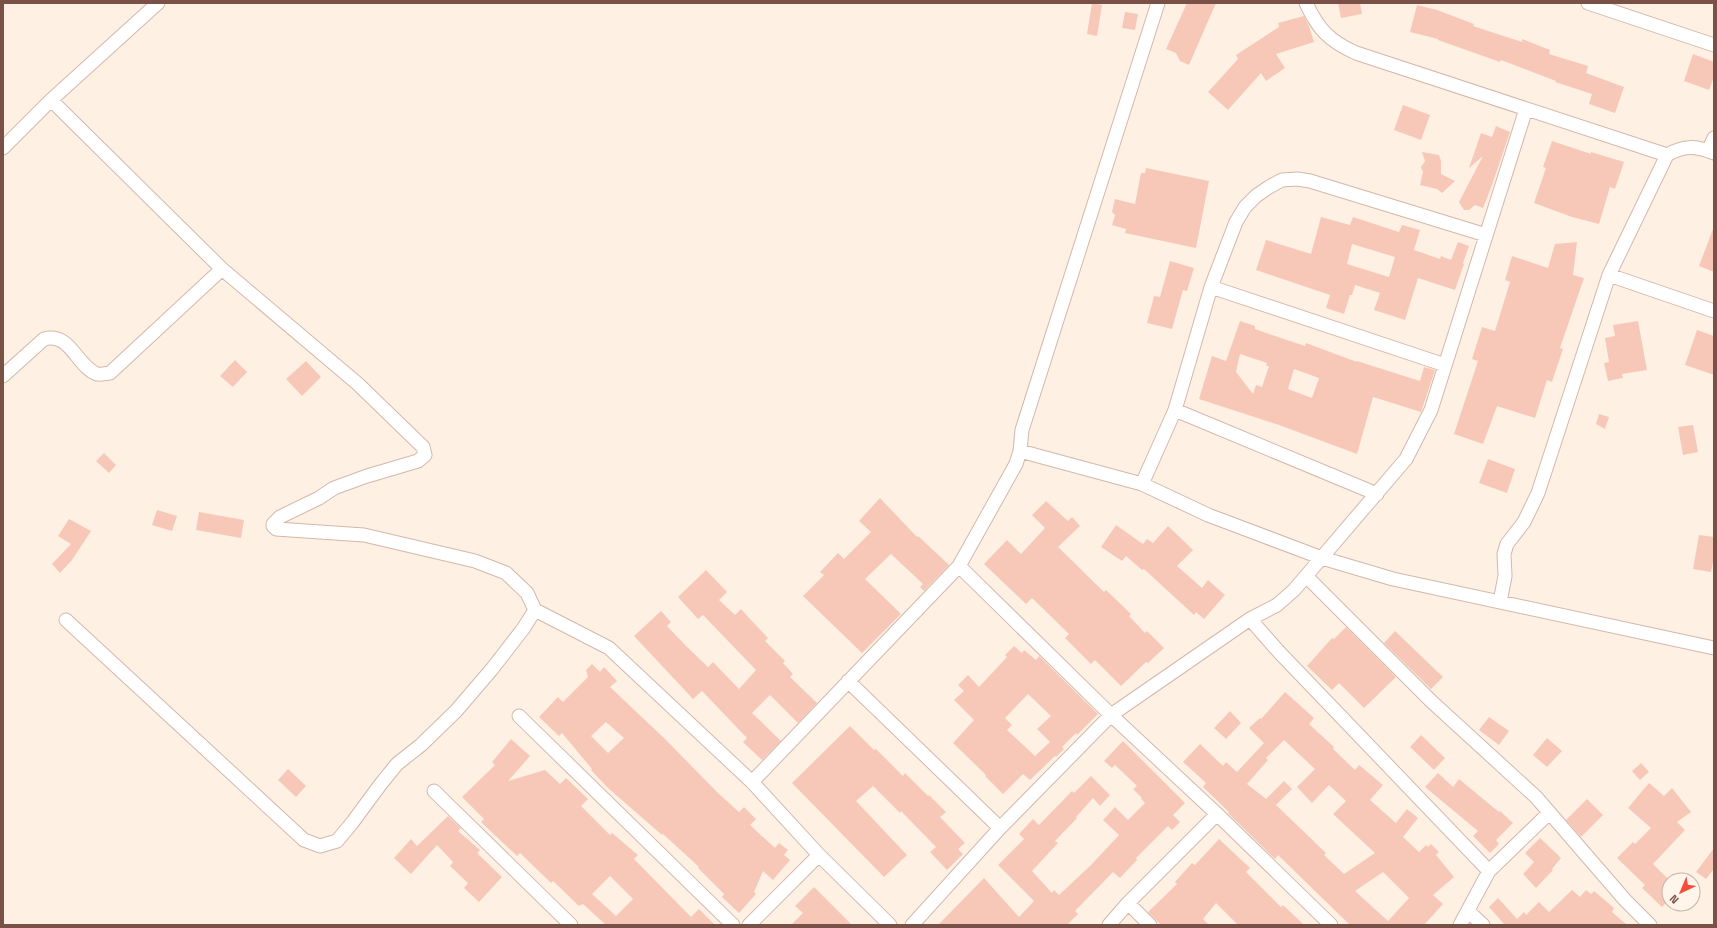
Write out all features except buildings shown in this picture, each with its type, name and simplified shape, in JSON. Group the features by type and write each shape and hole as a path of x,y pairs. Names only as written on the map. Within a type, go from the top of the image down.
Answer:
{"street":[{"path":"3,148 51,100 158,3"},
{"path":"752,782 959,566 1016,464 1020,451 1022,430 1158,3"},
{"path":"1306,3 1318,27 1330,39 1340,46 1356,53 1667,155"},
{"path":"1588,3 1714,45"},
{"path":"51,100 222,270 358,384 423,447 425,455 418,461 367,476 334,488 319,498 280,517 273,524 276,530 364,534 475,561 506,573 527,593 535,610 609,648 752,782 819,855 890,925"},
{"path":"912,925 1000,828 1110,715 1250,619 1277,605 1294,590 1406,459 1431,410 1526,108"},
{"path":"1500,602 1505,576 1504,554 1507,544 1524,522 1538,493 1609,275 1667,155 1677,149 1691,147 1711,152 1714,138"},
{"path":"1142,484 1176,410 1211,287 1236,222 1245,207 1256,196 1282,180 1297,179 1310,181 1486,236"},
{"path":"3,376 44,339 50,337 61,339 90,369 98,374 110,373 222,270"},
{"path":"1609,275 1714,311"},
{"path":"1211,287 1445,365"},
{"path":"1176,410 1377,494"},
{"path":"1020,451 1142,484 1208,515 1322,558 1393,579 1714,648"},
{"path":"959,566 1110,715 1217,814 1331,925"},
{"path":"1306,576 1431,701 1536,797 1626,900 1650,925"},
{"path":"66,620 304,840 320,846 337,841 352,824 397,764 421,745 456,711 492,669 523,629 535,610"},
{"path":"1250,619 1289,662 1489,871"},
{"path":"848,681 1000,828"},
{"path":"518,716 734,925"},
{"path":"434,791 571,925"},
{"path":"1460,925 1489,871 1549,813"},
{"path":"1109,925 1217,814"},
{"path":"749,925 819,855"},
{"path":"1128,904 1150,925"},
{"path":"1468,911 1483,925"}]}
